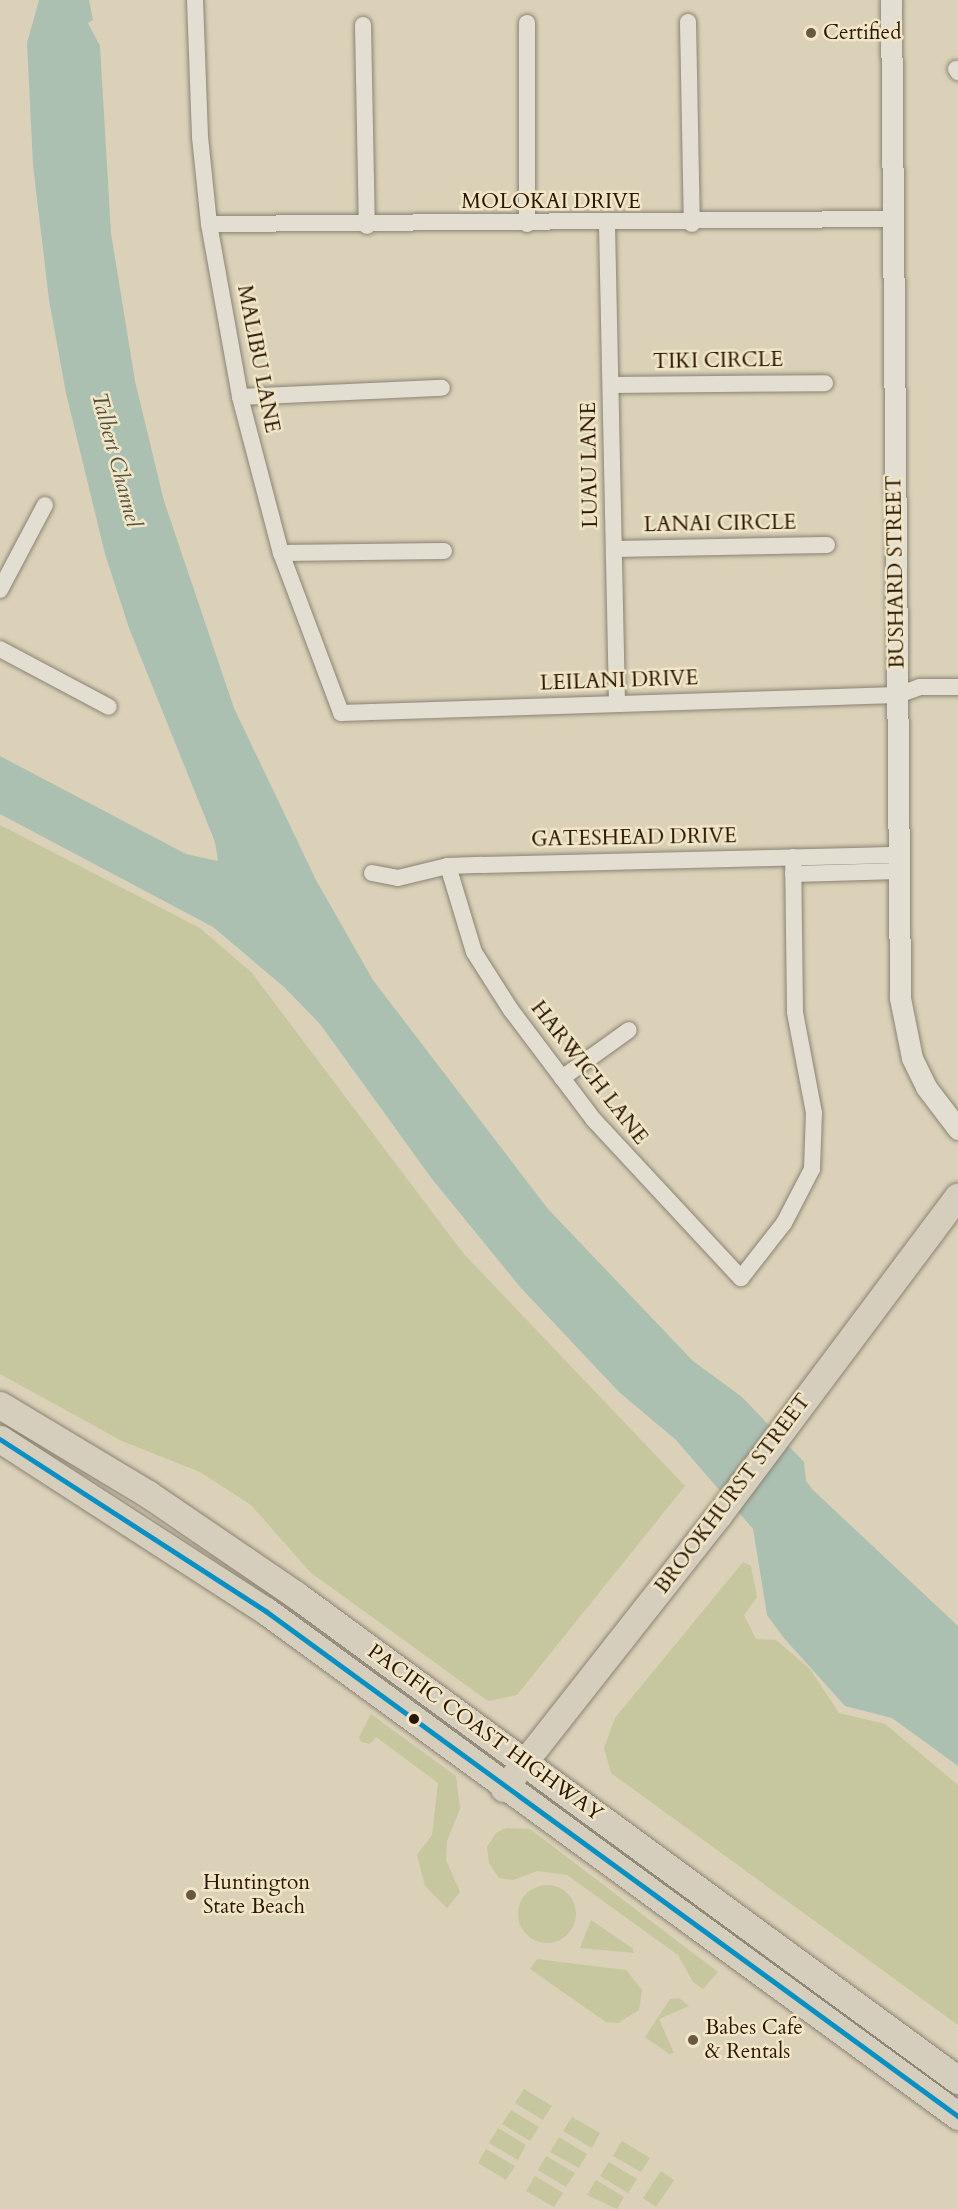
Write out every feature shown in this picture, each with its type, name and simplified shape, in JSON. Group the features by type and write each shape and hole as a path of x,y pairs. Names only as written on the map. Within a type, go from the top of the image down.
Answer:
{"highway":[{"name":"PACIFIC COAST HIGHWAY","path":"0,1405 206,1532 526,1762 958,2080"},
{"name":"PACIFIC COAST HIGHWAY","path":"0,1439 266,1611 504,1789 958,2116"}],"main road":[{"name":"BROOKHURST STREET","path":"504,1789 718,1516 958,1197"}],"street":[{"name":"MALIBU LANE","path":"195,0 200,137 209,224 240,397 280,553 341,713"},
{"name":"BUSHARD STREET","path":"891,0 899,863 903,1029 926,1087 958,1129"},
{"path":"688,22 692,224"},
{"path":"527,23 527,224"},
{"path":"363,25 367,226"},
{"name":"MOLOKAI DRIVE","path":"209,224 607,225 893,219"},
{"name":"LUAU LANE","path":"607,225 617,704"},
{"name":"TIKI CIRCLE","path":"611,385 825,383"},
{"path":"240,397 442,388"},
{"path":"0,590 45,505"},
{"name":"LANAI CIRCLE","path":"615,549 827,545"},
{"path":"280,553 444,550"},
{"path":"0,649 109,707"},
{"name":"LEILANI DRIVE","path":"341,713 898,695 920,687 958,687"},
{"name":"GATESHEAD DRIVE","path":"372,873 398,878 448,866 899,863"},
{"name":"HARWICH LANE","path":"448,866 474,952 562,1078 639,1172 741,1278 784,1222 812,1169 814,1113 795,1012 793,865"},
{"path":"562,1078 629,1030"}],"green space":[{"path":"0,825 200,928 252,973 463,1253 685,1486 517,1695 488,1701 310,1572 251,1505 200,1472 122,1441 0,1374"},
{"path":"743,1562 751,1566 757,1597 744,1615 756,1639 776,1640 810,1669 839,1713 885,1724 958,1785 958,2025 611,1773 604,1748 615,1718"},
{"path":"371,1714 456,1776 460,1809 447,1841 446,1860 460,1892 447,1908 425,1886 417,1855 432,1835 438,1783 376,1737 370,1744 361,1742 359,1737"},
{"path":"506,1828 530,1829 718,1972 703,1989 693,1982 678,1955 567,1875 537,1871 513,1880 499,1878 489,1863 487,1847 496,1833"},
{"path":"547,1885 558,1887 571,1898 576,1914 574,1925 563,1938 547,1943 536,1941 523,1930 518,1914 520,1903 531,1890"},
{"path":"591,1920 632,1948 634,1953 580,1948"},
{"path":"537,1959 626,1970 642,1990 639,2010 618,2023 606,2022 530,1969"},
{"path":"679,1998 689,2006 659,2019 674,2053 669,2054 645,2037 670,1999"},
{"path":"524,2089 552,2106 543,2120 515,2103"},
{"path":"511,2110 539,2127 530,2141 502,2124"},
{"path":"572,2117 600,2133 592,2148 563,2131"},
{"path":"498,2128 526,2145 518,2160 489,2143"},
{"path":"559,2137 587,2154 579,2168 550,2152"},
{"path":"622,2141 650,2158 641,2172 613,2156"},
{"path":"486,2149 515,2166 506,2180 478,2163"},
{"path":"546,2156 575,2173 566,2187 538,2170"},
{"path":"609,2162 637,2179 628,2193 600,2176"},
{"path":"661,2171 674,2180 656,2207 643,2198"},
{"path":"535,2176 563,2193 554,2207 526,2191"},
{"path":"596,2180 624,2197 617,2209 587,2195"}],"water":[{"name":"Talbert Channel","path":"39,0 89,0 93,20 88,23 100,46 111,233 135,381 164,501 234,708 316,880 373,980 548,1209 693,1361 742,1397 804,1462 806,1481 813,1490 958,1626 958,1766 892,1718 845,1706 783,1637 767,1615 753,1529 676,1440 619,1392 521,1288 432,1179 320,1024 284,987 213,927 0,814 0,756 186,854 218,861 215,842 129,628 105,554 66,393 49,300 33,165 27,43"}],"transit line":[{"path":"0,1439 266,1611 958,2116"}],"place":[{"name":"Certified","path":"811,33"},
{"name":"Huntington State Beach","path":"191,1895"},
{"name":"Babes Cafe & Rentals","path":"693,2040"}]}
